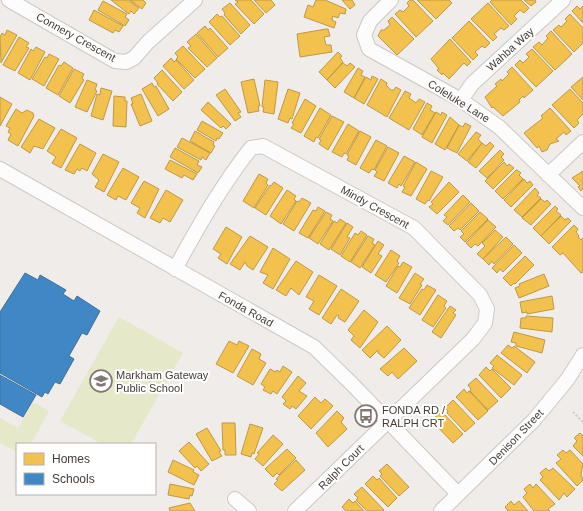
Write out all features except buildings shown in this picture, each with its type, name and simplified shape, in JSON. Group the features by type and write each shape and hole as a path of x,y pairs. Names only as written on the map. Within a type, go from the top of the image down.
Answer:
{"street":[{"name":"Connery Crescent","path":"9,0 115,61 126,62 134,58 148,42 195,0"},
{"name":"Coleluke Lane","path":"391,0 370,21 364,35 369,49 461,100 499,127 583,208"},
{"name":"Wahba Way","path":"461,100 472,84 563,0"},
{"path":"548,175 583,142"},
{"name":"Mindy Crescent","path":"175,269 213,200 251,148 263,146 414,228 480,296 487,309 485,323 473,339 386,421"},
{"name":"Fonda Road","path":"0,169 314,347 352,384 458,494"},
{"name":"Denison Street","path":"441,511 534,420 567,380 583,355"},
{"name":"Ralph Court","path":"295,511 386,421"},
{"path":"234,499 249,511"}],"path":[{"path":"573,412 583,422"}],"green space":[{"path":"119,317 183,353 132,443 100,443 60,421"},
{"path":"33,402 49,411 32,443 16,443 16,451 0,443 0,418 18,428"}],"place":[{"name":"Markham Gateway Public School","path":"101,381"},
{"name":"FONDA RD / RALPH CRT","path":"366,416"}]}
